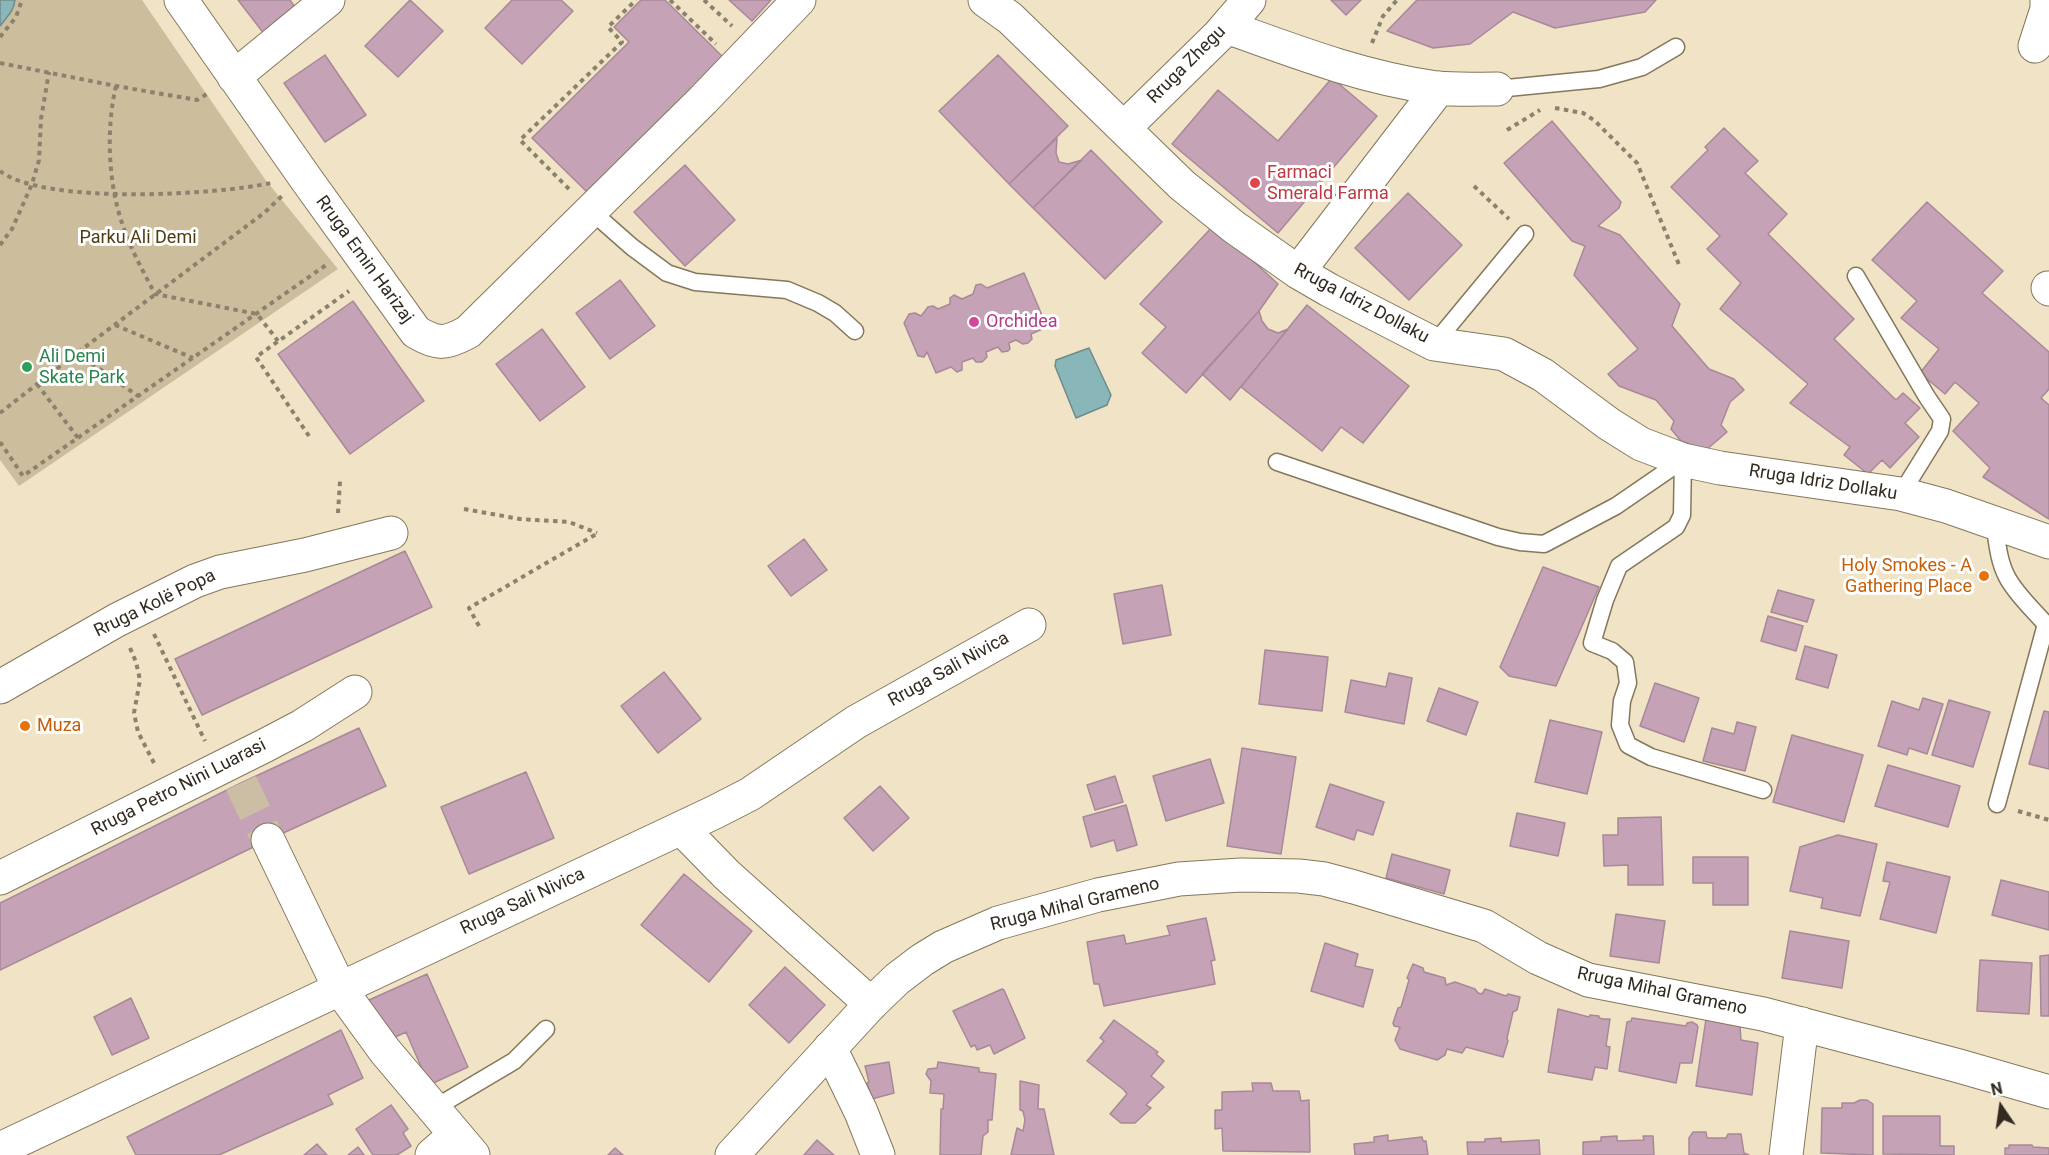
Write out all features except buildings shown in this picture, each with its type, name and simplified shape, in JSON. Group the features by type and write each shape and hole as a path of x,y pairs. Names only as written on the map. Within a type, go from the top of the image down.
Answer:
{"street":[{"name":"Rruga Emin Harizaj","path":"181,0 416,332 433,342 453,340 468,332 738,65 799,0"},
{"path":"234,77 328,0"},
{"name":"Rruga Idriz Dollaku","path":"985,0 1010,18 1182,185 1234,227 1298,272 1434,344 1504,354 1543,375 1609,424 1641,444 1683,460 1720,468 1900,494 1994,521 2049,542"},
{"name":"Rruga Zhegu","path":"1124,128 1227,27 1249,0"},
{"path":"2035,46 2047,9 2047,0"},
{"path":"1227,27 1336,66 1391,80 1439,88 1497,89"},
{"path":"1298,272 1439,88"},
{"name":"Rruga Kolë Popa","path":"0,687 117,620 195,581 220,572 305,555 391,533"},
{"name":"Rruga Sali Nivica","path":"0,1149 750,794 856,722 1029,625"},
{"name":"Rruga Petro Nini Luarasi","path":"0,878 170,794 230,771 355,692"},
{"path":"681,828 727,875 871,1004"},
{"path":"268,840 340,989 385,1051 433,1108 453,1148"},
{"name":"Rruga Mihal Grameno","path":"732,1155 871,1004 897,979 922,960 970,934 998,923 1060,905 1148,884 1207,877 1277,875 1324,879 1354,886 1467,920 1498,934 1538,958 1588,980 1728,1006 1959,1066 2049,1092"},
{"path":"1786,1155 1802,1024"},
{"path":"830,1048 861,1112 878,1155"}],"lane":[{"path":"1497,89 1599,79 1642,67 1676,47"},
{"path":"590,210 632,247 667,273 695,282 787,290 835,313 855,331"},
{"path":"1434,344 1526,234"},
{"path":"1856,276 1942,419 1940,431 1900,494"},
{"path":"1277,462 1498,537 1544,544 1616,506 1683,460"},
{"path":"1683,460 1682,515 1676,527 1619,566 1605,600 1592,643 1612,651 1625,662 1628,683 1622,701 1620,725 1628,745 1651,757 1763,790"},
{"path":"1994,521 1999,555 2007,577 2024,601 2048,626 1997,804"},
{"path":"433,1108 514,1061 546,1029"}],"path":[{"path":"0,37 16,16 22,0"},
{"path":"590,210 520,140 608,60 622,42 608,27 636,0"},
{"path":"670,0 738,65"},
{"path":"704,0 734,28"},
{"path":"1376,30 1383,16 1397,0"},
{"path":"0,63 197,100 234,77"},
{"path":"0,245 12,229 32,184 39,160 41,119 49,72"},
{"path":"116,86 111,107 110,133 115,194 121,222 134,256 155,294 257,314 278,341"},
{"path":"1507,130 1545,107 1583,113 1595,121 1637,163 1680,267"},
{"path":"0,171 32,184 82,192 148,195 204,193 254,187 304,176"},
{"path":"0,414 77,353 264,213 304,176"},
{"path":"1474,186 1526,234"},
{"path":"0,442 23,476 354,246"},
{"path":"309,436 256,357 375,273"},
{"path":"114,325 193,358"},
{"path":"77,353 138,396"},
{"path":"37,384 78,438"},
{"path":"464,509 520,519 569,522 598,533 469,608 479,626"},
{"path":"165,657 230,771"},
{"path":"136,662 140,680 134,713 138,732 170,794"},
{"path":"1997,804 2049,820"}],"green space":[{"name":"Parku Ali Demi","path":"0,0 142,0 264,178 338,269 19,486 0,460"}],"water":[{"path":"0,0 15,0 11,11 0,26"},
{"path":"1089,348 1111,395 1107,405 1076,418 1055,366 1056,360"}],"tunnel":[{"path":"241,783 268,840"}],"place":[{"name":"Farmaci Smerald Farma","path":"1255,183"},
{"name":"Orchidea","path":"974,322"},
{"name":"Ali Demi Skate Park","path":"27,367"},
{"name":"Holy Smokes - A Gathering Place","path":"1984,576"},
{"name":"Muza","path":"25,726"}]}
